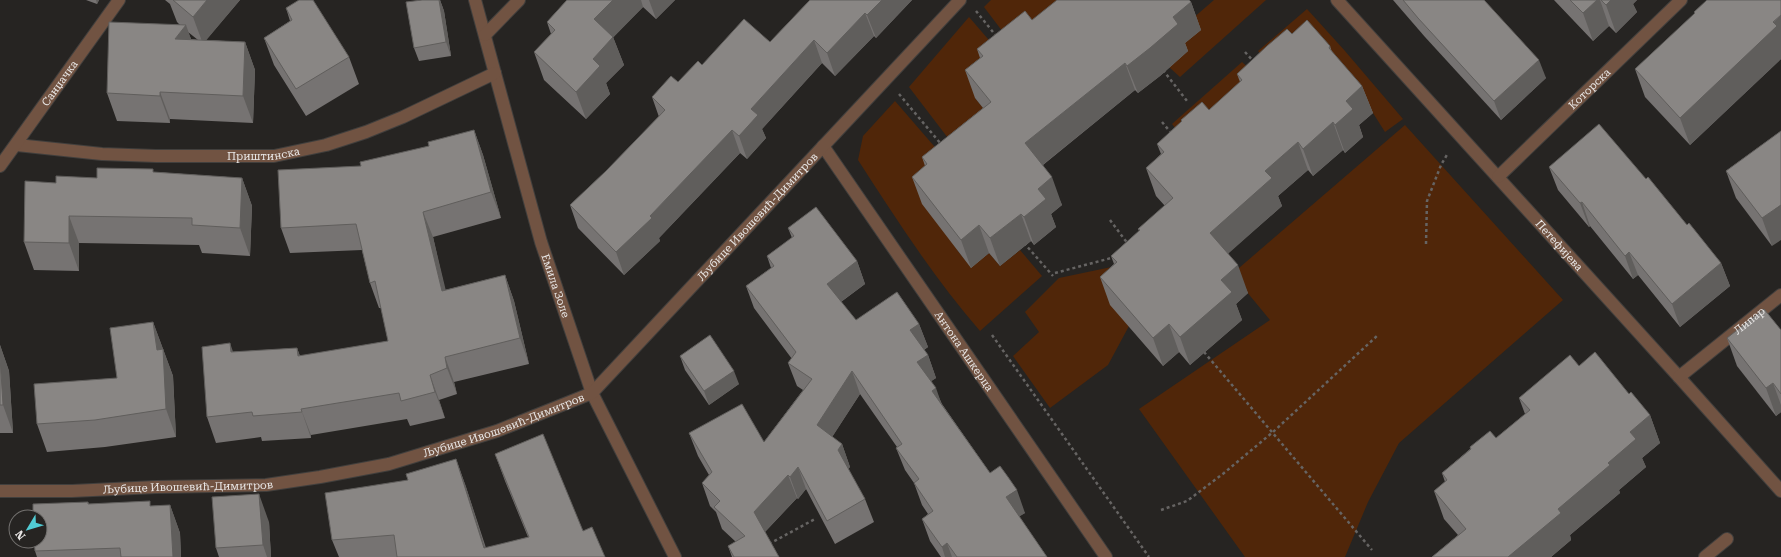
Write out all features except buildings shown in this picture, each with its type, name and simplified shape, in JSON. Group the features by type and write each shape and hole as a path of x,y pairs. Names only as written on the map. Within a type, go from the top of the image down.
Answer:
{"street":[{"name":"Санџачка","path":"0,166 17,145 119,0"},
{"name":"Емила Золе","path":"476,0 494,73 541,242 592,393 675,557"},
{"path":"485,35 519,0"},
{"name":"Љубице Ивошевић-Димитров","path":"0,491 72,491 156,487 266,485 320,477 390,464 497,431 592,393 960,0"},
{"name":"Петефијева","path":"1337,0 1781,491"},
{"name":"Которска","path":"1498,178 1681,0"},
{"name":"Приштинска","path":"17,145 102,154 141,156 274,156 326,145 366,132 404,117 494,73"},
{"name":"Антона Ашкерца","path":"823,146 1106,557"},
{"name":"Липар","path":"1679,377 1781,295"},
{"path":"1706,557 1727,539"}],"path":[{"path":"972,6 1000,41"},
{"path":"1245,52 1255,64"},
{"path":"1161,68 1187,101"},
{"path":"886,79 942,144"},
{"path":"1162,122 1174,137"},
{"path":"1426,244 1427,201 1441,165 1460,136"},
{"path":"1110,220 1132,248"},
{"path":"1022,240 1053,276"},
{"path":"1055,273 1117,257"},
{"path":"992,335 1149,557"},
{"path":"1161,510 1187,501 1224,473 1273,432 1378,335"},
{"path":"1204,352 1372,550"},
{"path":"763,546 815,519"}],"shaded area":[{"path":"991,0 1087,0 1018,52 984,7"},
{"path":"1214,0 1266,0 1180,77 1169,67 1183,45 1192,19"},
{"path":"1307,9 1403,119 1385,132 1373,113 1277,74 1258,51"},
{"path":"969,17 1007,61 993,83 975,98 993,120 964,159 909,87"},
{"path":"1242,62 1266,84 1191,148 1172,124"},
{"path":"895,101 953,168 972,237 957,250 971,267 989,253 1000,266 1020,250 1042,276 980,331 931,269 858,160 863,136"},
{"path":"1405,125 1563,300 1399,443 1368,502 1345,557 1245,557 1139,409 1270,320 1232,274"},
{"path":"1121,265 1129,326 1108,365 1050,408 1013,356 1039,332 1025,312 1059,278"}]}
